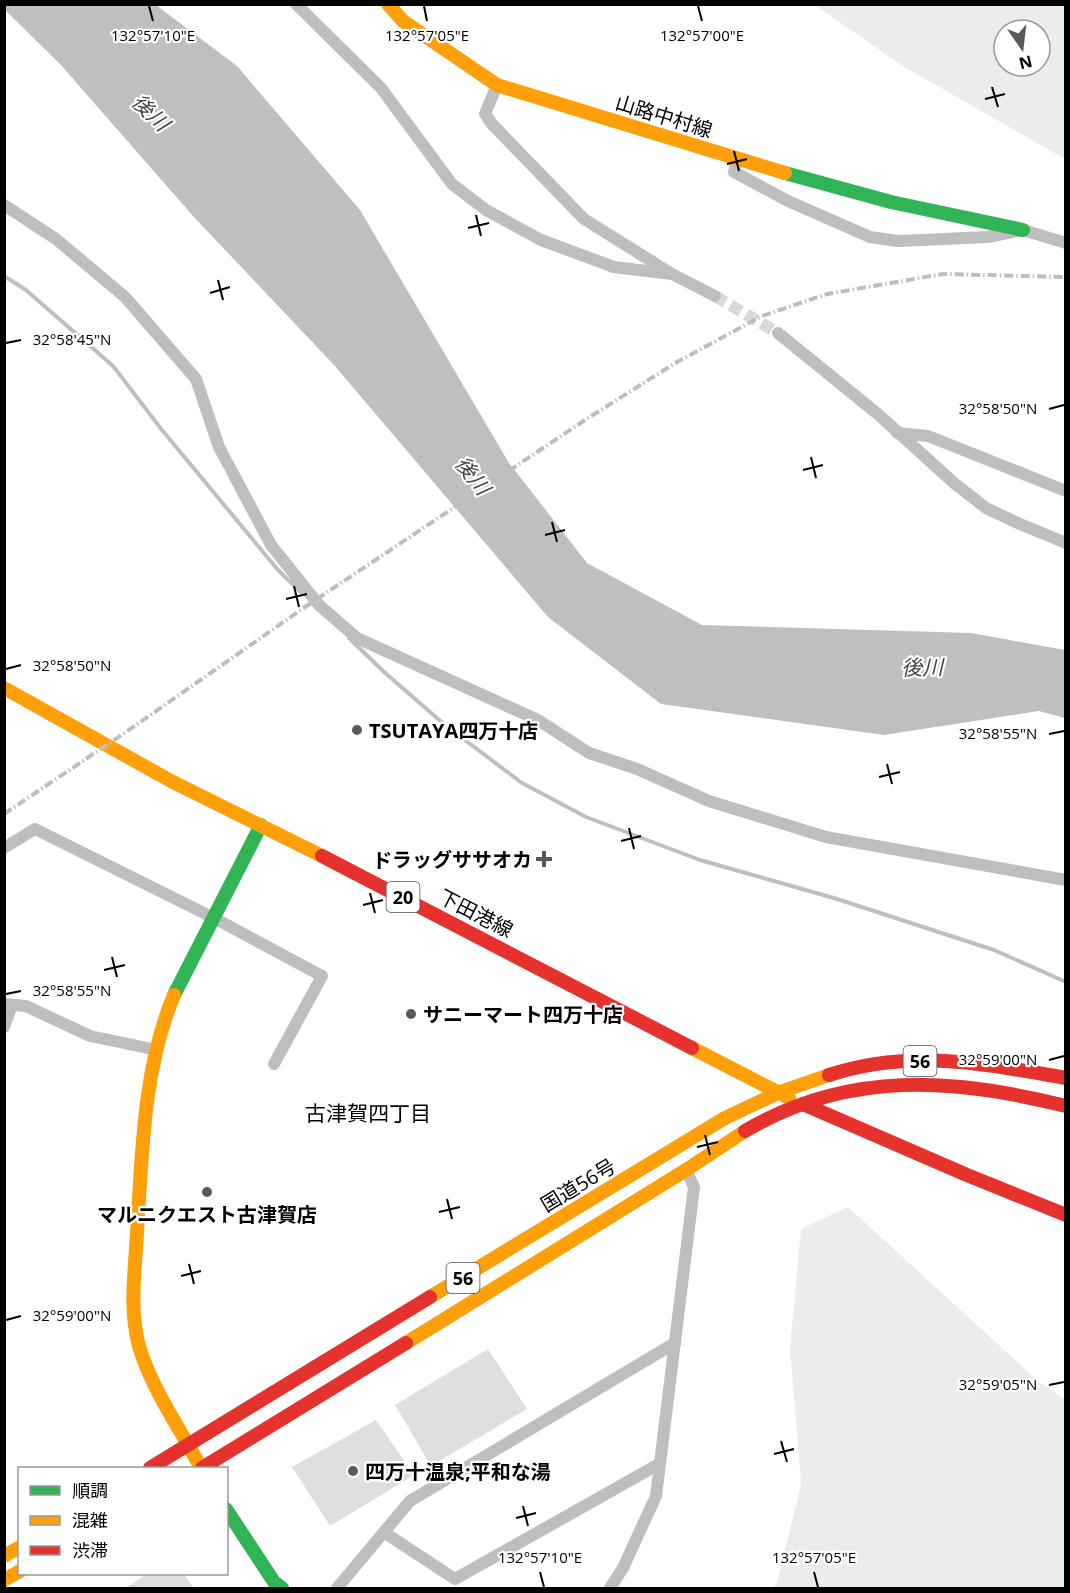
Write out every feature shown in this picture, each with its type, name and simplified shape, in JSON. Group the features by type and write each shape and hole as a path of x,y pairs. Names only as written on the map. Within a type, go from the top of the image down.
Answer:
{"main road":[{"name":"山路中村線","path":"388,4 403,21 497,85 737,159 891,202 1023,230"},
{"name":"下田港線","path":"4,688 171,780 778,1092 967,1175 1065,1215"},
{"path":"200,1467 150,1377 135,1328 135,1284 145,1117 162,1026 173,997 261,825"},
{"name":"国道56号","path":"152,1467 725,1118 778,1092 841,1069 888,1061 952,1060 1065,1078"},
{"name":"56","path":"203,1467 686,1170 735,1137 803,1104 850,1091 908,1083 935,1083 1033,1097 1065,1106"},
{"path":"228,1512 274,1582 282,1588"},
{"path":"4,1556 18,1548"},
{"path":"4,1580 18,1572"}],"street":[{"path":"296,4 381,88 452,184 486,210 541,240 614,267 672,274"},
{"path":"497,85 485,114 584,219 672,274 715,296"},
{"path":"737,159 734,172 788,201 870,237 898,241 977,238 1023,230 1065,243"},
{"path":"4,205 56,239 125,297 196,379 219,447 271,545 319,605 357,638 538,720 589,753 637,770 710,801 826,837 1065,880"},
{"path":"778,333 879,415 986,508 1065,543"},
{"path":"897,433 928,436 1065,491"},
{"path":"4,848 34,829 214,918 322,976 274,1064"},
{"path":"4,1027 8,1004 26,1006 90,1036 157,1050"},
{"path":"610,1588 623,1568 656,1496 694,1187 686,1170"},
{"path":"337,1588 410,1501 675,1343"},
{"path":"385,1533 455,1579 659,1464"}],"shaded area":[{"path":"815,5 1065,5 1065,159 901,65"},
{"path":"848,1207 1038,1381 1065,1399 1065,1588 772,1588 777,1583 801,1484 790,1348 801,1229"}],"water":[{"name":"後川","path":"4,5 156,5 237,66 360,210 509,463 587,563 702,625 971,633 1065,650 1065,718 1039,711 884,735 661,704 548,617 334,365 193,216 60,64 5,10"}],"building":[{"path":"488,1349 527,1409 431,1466 395,1405"},
{"name":"四万十温泉;平和な湯","path":"376,1420 414,1475 330,1526 292,1467"},
{"path":"145,1575 185,1575 194,1588 125,1588"}],"waterway":[{"path":"4,276 26,290 113,366 162,430 278,570 302,593"},
{"path":"349,638 445,725 522,783 586,817 700,860 834,898 994,950 1066,982"}],"tunnel":[{"path":"715,296 778,333"}],"railway":[{"path":"4,814 305,607 585,420 677,362 762,316 827,294 943,274 1066,277"}],"traffic: fast":[{"path":"785,173 891,202 1023,230"},
{"path":"174,995 261,825"},
{"path":"228,1512 274,1582 282,1588"}],"traffic: slow":[{"path":"388,4 403,21 497,85 785,173"},
{"path":"4,688 171,781 322,856"},
{"path":"174,995 156,1052 146,1112 133,1304 139,1346 151,1378 200,1467"},
{"path":"692,1048 789,1098"},
{"path":"430,1297 725,1118 780,1092 829,1075"},
{"path":"406,1343 745,1131"},
{"path":"4,1556 18,1548"},
{"path":"4,1580 18,1572"}],"traffic: jam":[{"path":"322,856 692,1048"},
{"path":"829,1075 859,1067 918,1060 977,1064 1066,1078"},
{"path":"745,1131 784,1111 823,1097 862,1089 902,1085 983,1090 1066,1106"},
{"path":"803,1104 1066,1215"},
{"path":"152,1467 430,1297"},
{"path":"204,1467 406,1343"}],"place":[{"name":"TSUTAYA四万十店","path":"357,730"},
{"name":"ドラッグササオカ","path":"544,859"},
{"name":"サニーマート四万十店","path":"411,1014"},
{"name":"マルニクエスト古津賀店","path":"207,1192"},
{"name":"四万十温泉;平和な湯","path":"353,1471"}],"district":[{"name":"古津賀四丁目","path":"368,1113"}]}
